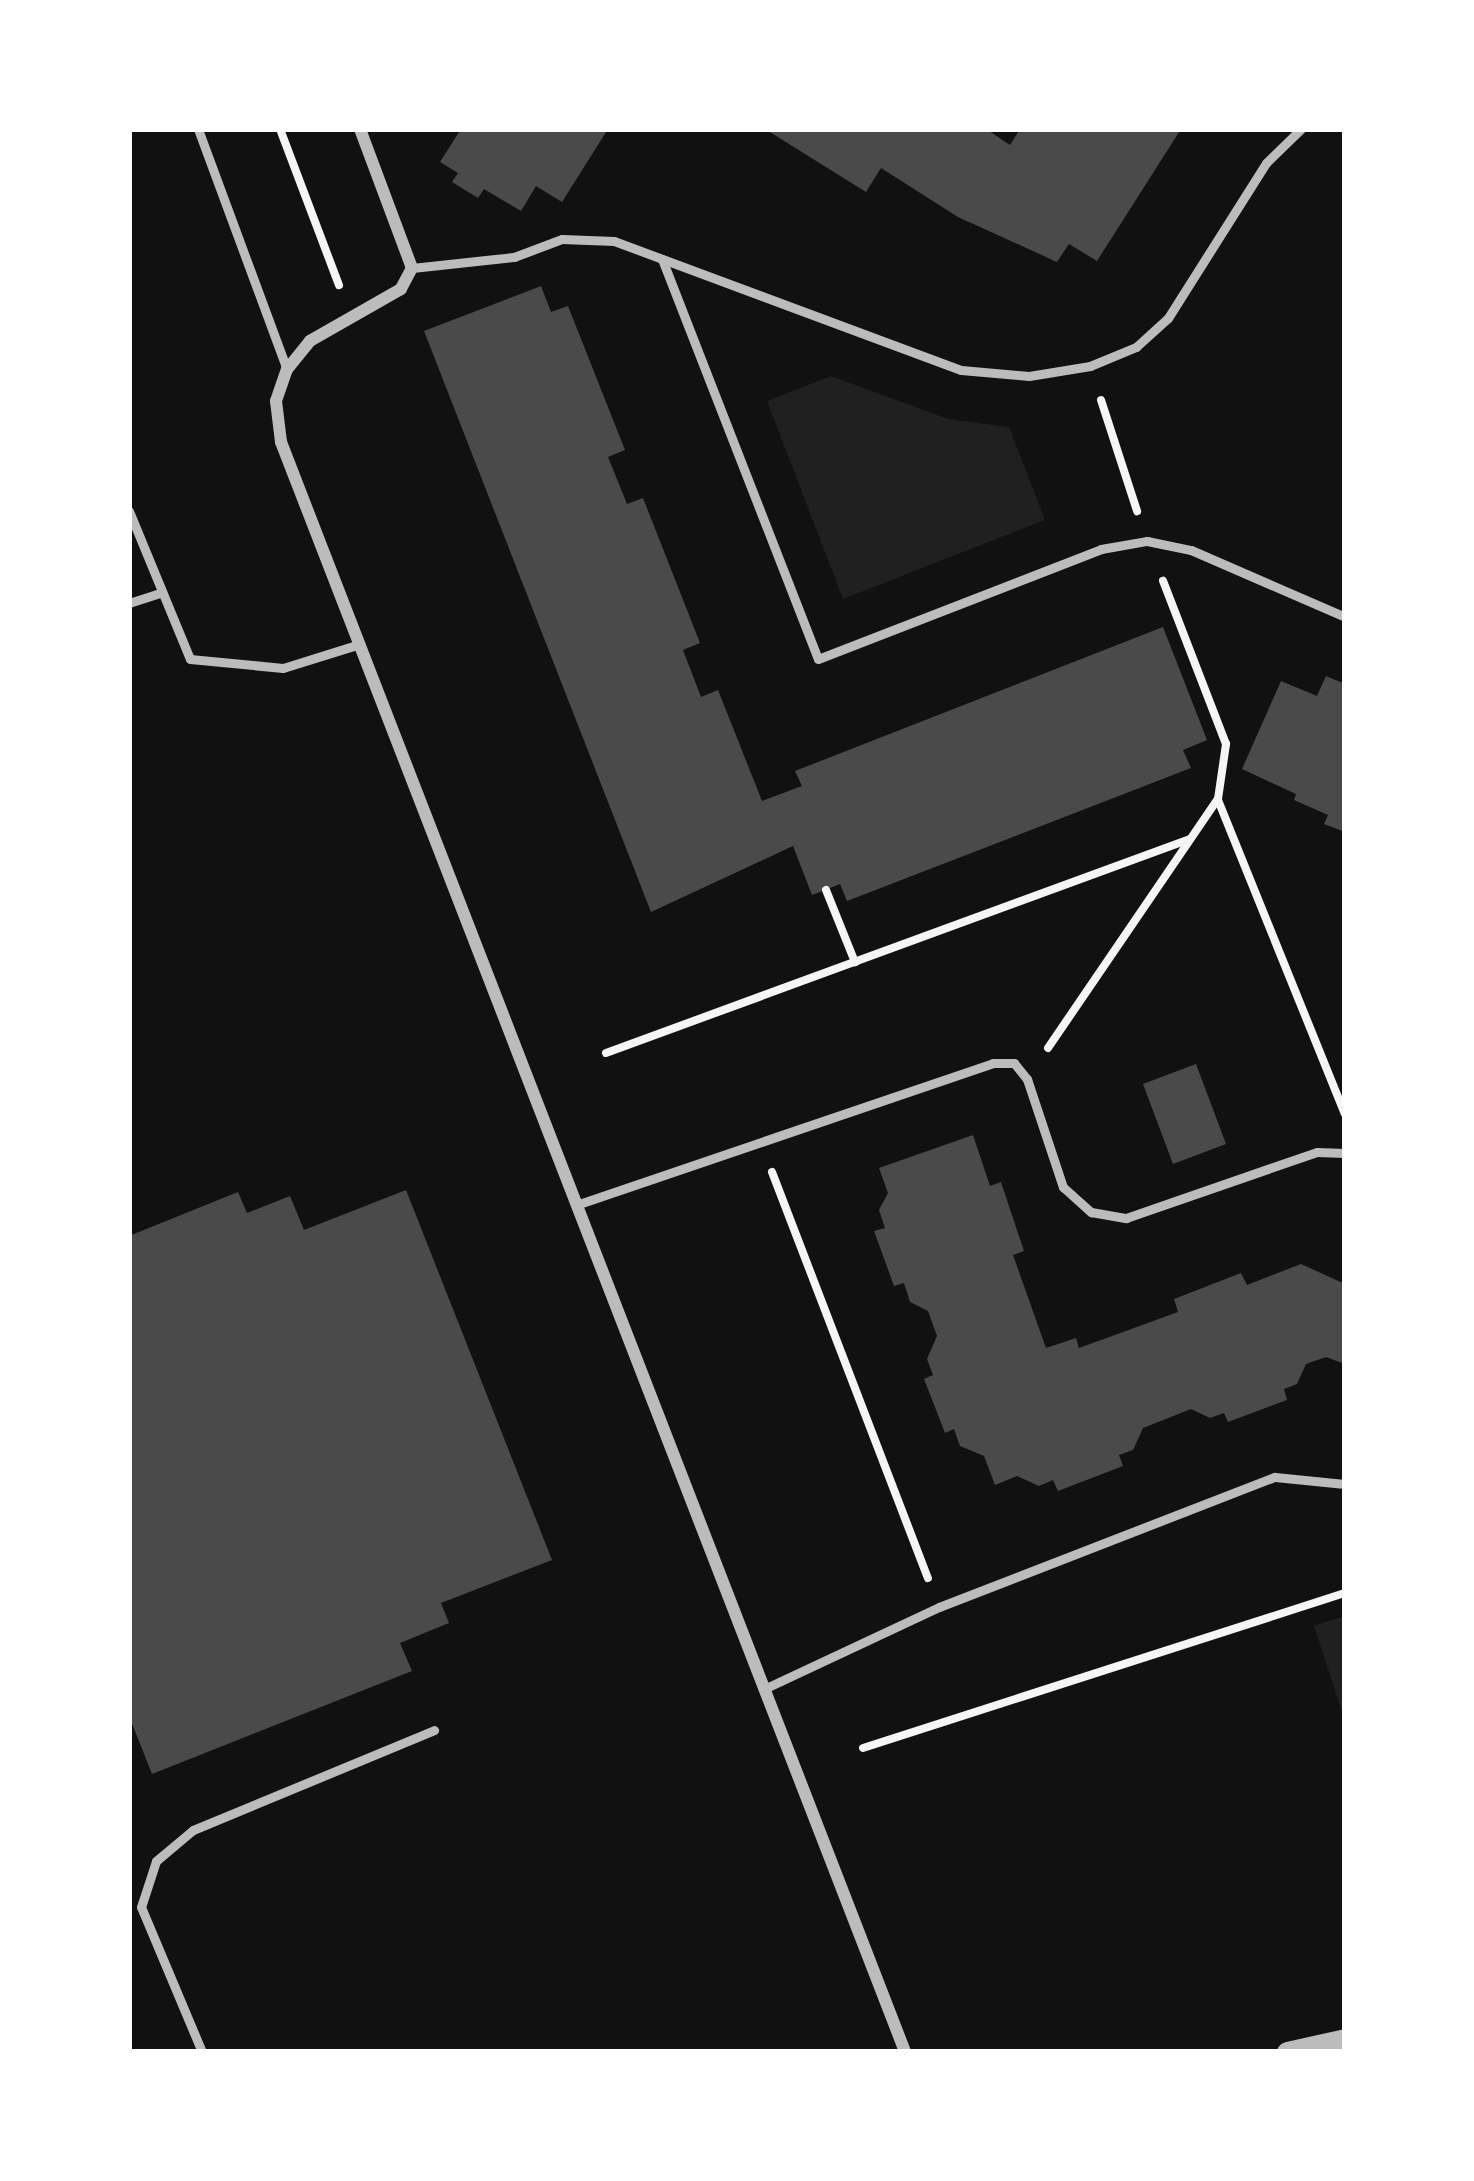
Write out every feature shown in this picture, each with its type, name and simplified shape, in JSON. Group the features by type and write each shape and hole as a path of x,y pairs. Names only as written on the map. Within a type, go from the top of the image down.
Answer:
{"street":[{"path":"360,129 412,268 400,289 310,341 287,369 276,401 280,442 905,2052"},
{"path":"1287,2052 1345,2039"}],"lane":[{"path":"197,129 287,369"},
{"path":"412,268 514,257 562,239 614,241 961,370 1029,376 1090,366 1136,347 1168,318 1266,163 1301,129"},
{"path":"662,259 818,659 1101,549 1147,541 1191,550 1345,617"},
{"path":"129,511 190,659 283,668 360,644"},
{"path":"129,603 162,592"},
{"path":"579,1204 993,1063 1014,1063 1027,1079 1064,1187 1091,1212 1126,1218 1317,1152 1345,1153"},
{"path":"766,1688 939,1607 1275,1478 1345,1484"},
{"path":"202,2052 141,1907 156,1862 194,1831 434,1730"}],"path":[{"path":"280,129 341,292"},
{"path":"1027,1079 1218,799 1226,744 1147,541 1090,366"},
{"path":"1218,799 1345,1114"},
{"path":"606,1053 1190,838"},
{"path":"826,890 855,962"},
{"path":"760,1142 939,1607"},
{"path":"862,1748 1345,1593"}],"shaded area":[{"path":"831,376 948,419 1009,427 1045,520 843,599 767,401"},
{"path":"1345,1616 1345,1721 1314,1626"}],"building":[{"path":"461,129 608,129 562,202 536,186 521,211 484,189 478,198 452,182 458,173 440,162"},
{"path":"765,129 986,129 1010,145 1020,129 1181,129 1097,261 1069,244 1057,262 958,217 881,168 866,192"},
{"path":"541,286 551,312 568,306 625,450 608,457 627,504 643,498 700,643 683,650 701,697 718,690 762,801 802,786 795,771 1163,627 1207,740 1183,750 1191,768 847,901 840,884 812,895 793,846 651,912 424,331"},
{"path":"1326,676 1345,684 1345,832 1324,824 1328,815 1294,800 1296,794 1242,769 1281,681 1317,696"},
{"path":"1196,1064 1226,1144 1173,1164 1143,1084"},
{"path":"973,1135 990,1186 1001,1182 1024,1251 1013,1255 1046,1348 1076,1338 1079,1348 1178,1312 1174,1299 1241,1273 1247,1285 1301,1264 1345,1284 1345,1364 1326,1357 1306,1364 1297,1384 1284,1389 1287,1400 1228,1422 1224,1413 1210,1418 1191,1409 1143,1428 1133,1450 1119,1455 1123,1466 1058,1491 1053,1480 1039,1486 1017,1476 995,1485 984,1456 960,1446 954,1429 945,1433 924,1379 933,1375 927,1359 937,1336 928,1311 910,1302 904,1283 894,1286 874,1231 885,1228 879,1210 888,1193 879,1168"},
{"path":"406,1190 552,1560 441,1603 449,1623 400,1643 412,1671 152,1774 129,1716 129,1236 238,1192 247,1213 290,1196 304,1230"}]}
